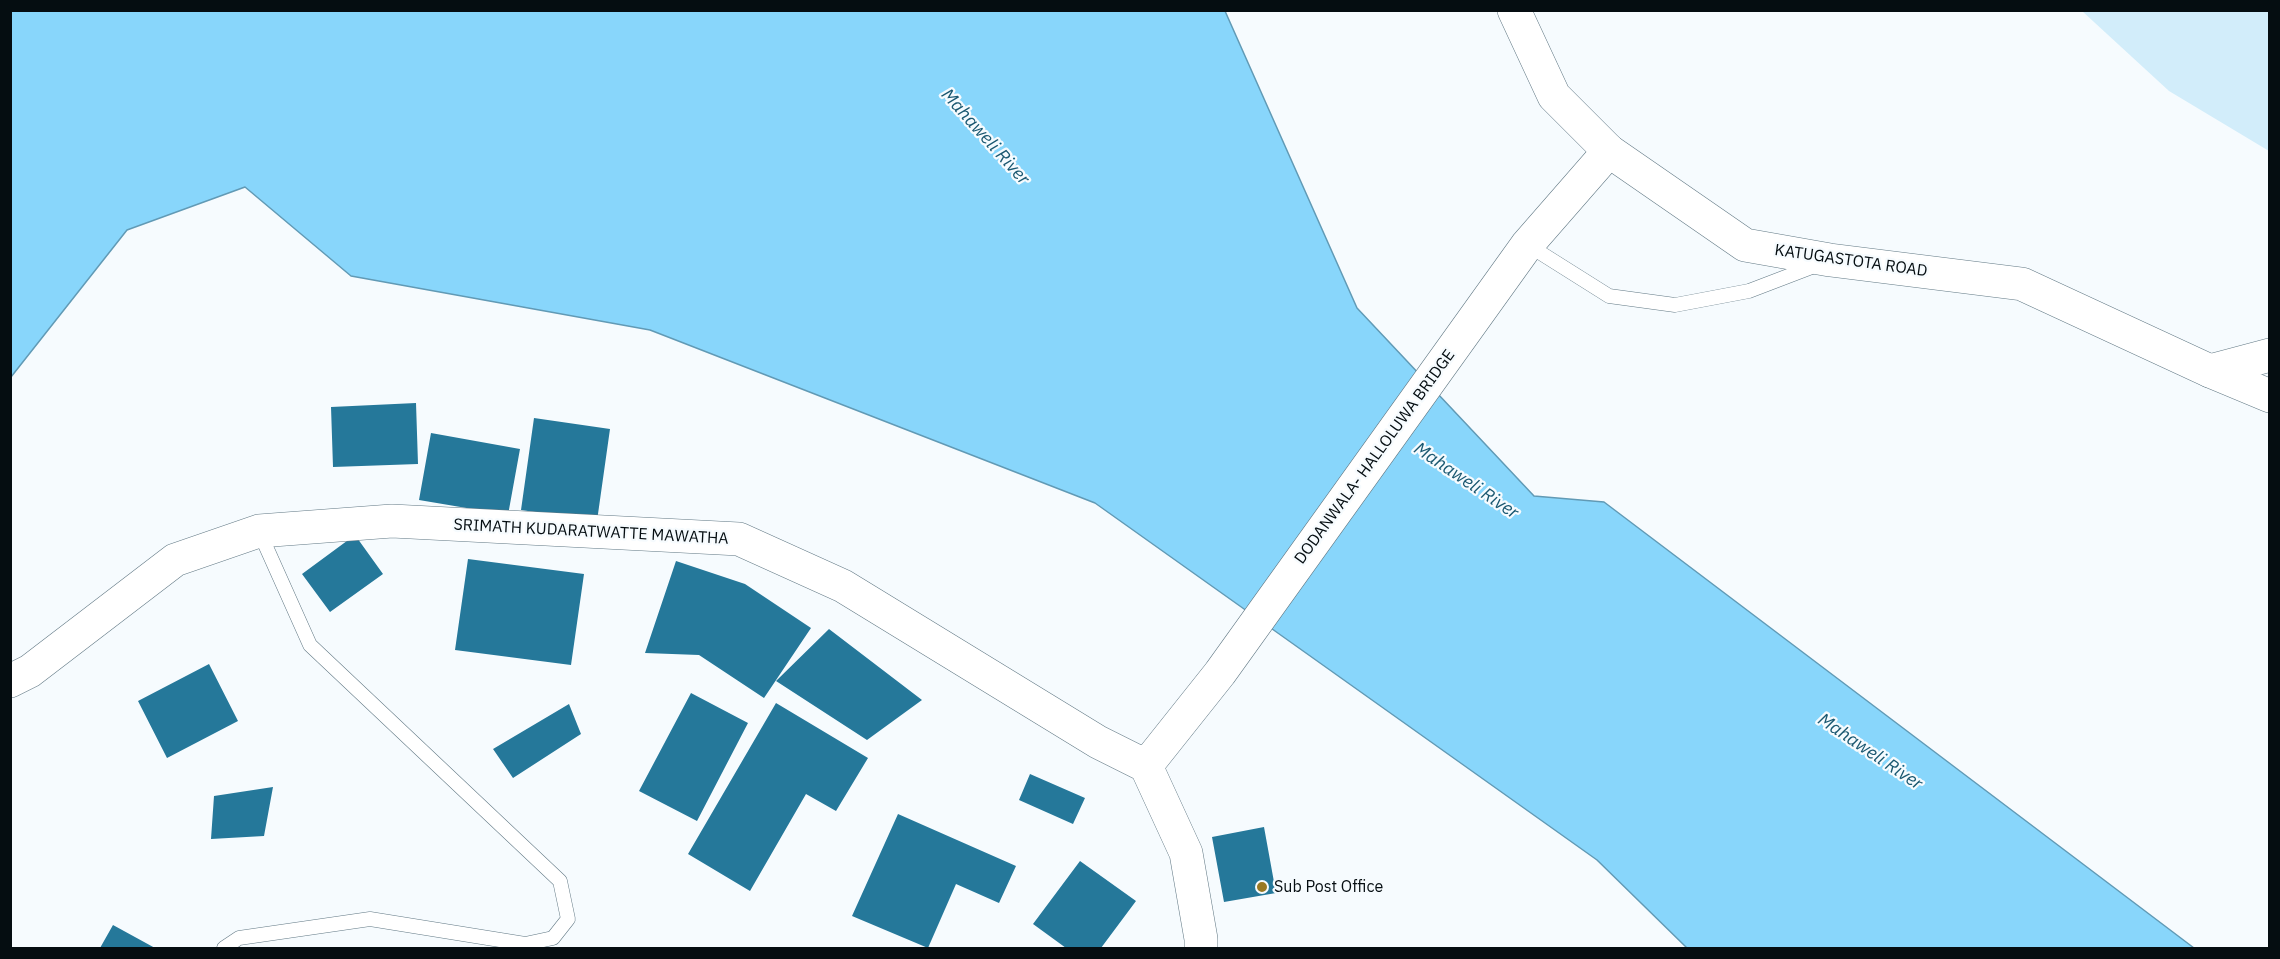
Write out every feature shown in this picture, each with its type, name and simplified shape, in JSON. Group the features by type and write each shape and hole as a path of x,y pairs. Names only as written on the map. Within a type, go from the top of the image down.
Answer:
{"street":[{"name":"KATUGASTOTA ROAD","path":"1514,10 1554,96 1608,151 1745,245 1830,260 2022,284 2210,371 2270,396"},
{"name":"DODANWALA- HALLOLUWA BRIDGE","path":"1146,766 1220,674 1527,245 1608,151"},
{"path":"2210,371 2270,355"},
{"name":"SRIMATH KUDARATWATTE MAWATHA","path":"10,681 30,671 175,560 259,531 392,521 739,539 843,586 1098,742 1146,766"},
{"path":"1146,766 1186,853 1202,939 1201,948"}],"lane":[{"path":"1527,245 1609,296 1674,305 1749,291 1830,260"},
{"path":"224,948 238,938 370,919 525,944 553,938 568,919 560,881 310,645 259,531"}],"shaded area":[{"path":"2082,11 2269,11 2269,151 2169,91"}],"water":[{"name":"Mahaweli River","path":"11,11 1225,11 1357,308 1534,496 1604,502 2194,948 1687,948 1597,860 1095,503 650,330 351,276 245,187 127,230 11,377"}],"building":[{"path":"416,403 418,464 333,467 331,407"},
{"path":"534,418 610,429 597,521 521,510"},
{"path":"431,433 520,449 508,515 419,500"},
{"path":"355,535 383,574 330,612 302,574"},
{"path":"468,559 584,574 571,665 455,650"},
{"path":"676,561 745,584 811,628 764,698 699,655 645,653"},
{"path":"829,629 922,700 867,740 776,681"},
{"path":"209,664 238,721 167,758 138,701"},
{"path":"691,693 748,723 697,821 639,791"},
{"path":"776,703 868,758 836,811 806,794 750,891 688,854"},
{"path":"569,704 581,734 513,778 493,749"},
{"path":"1030,774 1085,798 1073,824 1019,800"},
{"path":"273,787 264,836 211,839 214,796"},
{"path":"898,814 1016,866 999,903 956,884 928,948 852,916"},
{"path":"1264,827 1276,893 1224,902 1212,837"},
{"path":"1080,861 1136,901 1101,948 1066,948 1033,924"},
{"path":"113,925 155,948 100,948"}],"place":[{"name":"Sub Post Office","path":"1262,887"}]}
